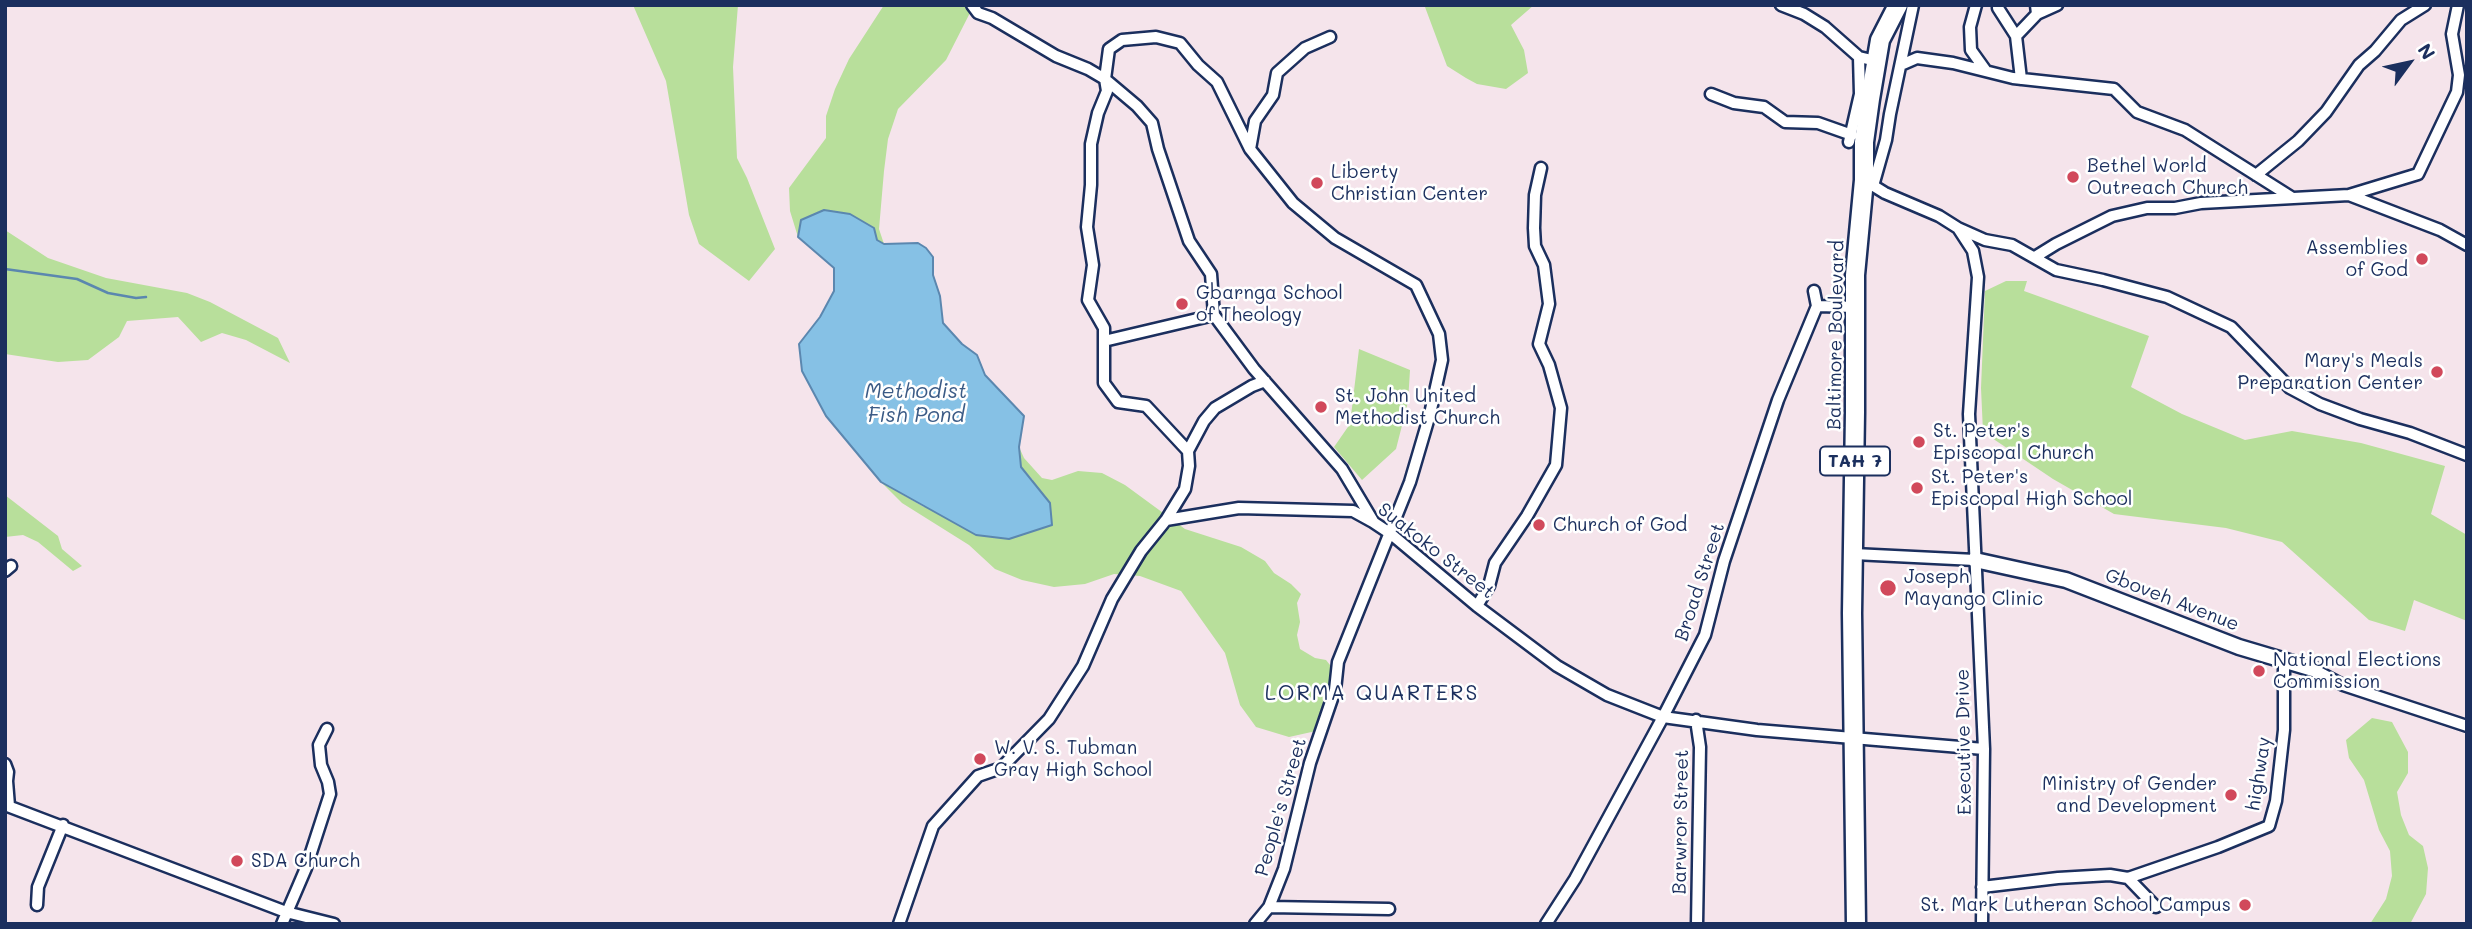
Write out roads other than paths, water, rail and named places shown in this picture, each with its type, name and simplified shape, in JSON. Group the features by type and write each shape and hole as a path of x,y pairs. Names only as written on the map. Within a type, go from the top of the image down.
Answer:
{"highway":[{"name":"Baltimore Boulevard","path":"1856,924 1853,737 1855,275 1869,183 1864,142 1868,59 1898,5"}],"main road":[{"name":"Gboveh Avenue","path":"1975,560 2066,580 2239,647 2313,669"}],"street":[{"path":"972,5 978,13 992,18 1056,56 1105,79 1137,106 1152,123 1189,241 1211,274 1214,315 1265,381 1342,469 1373,522"},
{"path":"1711,94 1734,103 1764,107 1785,122 1818,122 1851,139 1868,59 1825,27 1781,5"},
{"path":"1913,5 1886,140 1869,183 1985,240 2012,245 2056,270 2167,297 2231,327 2290,388 2320,404 2410,433 2467,455"},
{"path":"1976,5 1970,27 1971,50 1986,71"},
{"path":"2016,36 2036,10 2057,5"},
{"path":"2256,176 2298,141 2326,112 2359,65 2375,51 2401,20 2425,5"},
{"path":"2035,257 2112,216 2147,208 2349,195 2418,174 2457,92 2459,75 2452,34 2458,5"},
{"path":"1995,6 2016,36 2021,79"},
{"name":"People's Street","path":"1188,451 1146,406 1118,402 1104,383 1104,328 1088,300 1093,265 1087,227 1091,144 1107,90 1105,79 1109,49 1122,40 1156,37 1180,43 1217,82 1251,149 1293,203 1335,238 1416,285 1438,334 1442,360 1410,482 1338,662 1335,690 1310,763 1290,849 1269,906 1255,924"},
{"path":"1251,149 1255,121 1273,95 1277,73 1305,48 1329,37"},
{"path":"1901,65 1917,58 2021,79 2114,89 2137,112 2185,130 2292,198"},
{"path":"1477,606 1489,586 1495,563 1527,516 1556,465 1561,408 1549,365 1539,344 1549,303 1544,265 1535,246 1535,195 1541,168"},
{"path":"2349,195 2440,230 2467,245"},
{"name":"Executive Drive","path":"1958,228 1973,251 1978,277 1969,414 1983,749 1982,924"},
{"path":"1814,291 1817,306 1855,307"},
{"name":"Broad Street","path":"1546,924 1575,879 1704,635 1724,561 1777,400 1817,306"},
{"path":"1104,341 1214,315"},
{"path":"899,924 933,826 978,776 1000,768 1049,719 1083,666 1112,600 1141,551 1166,520 1185,489 1189,466 1188,451 1204,421 1215,408 1265,381"},
{"name":"Suakoko Street","path":"1166,520 1239,508 1353,511 1391,534 1477,606 1557,666 1607,695 1663,717 1757,730 1983,749"},
{"name":"Gboveh Avenue","path":"1854,554 1975,560"},
{"name":"highway","path":"1982,887 2059,878 2110,875 2128,878 2269,826 2276,801 2284,730 2284,661"},
{"name":"Gboveh Avenue","path":"2313,669 2343,685 2467,726"},
{"name":"Barwror Street","path":"1696,720 1700,747 1697,924"},
{"path":"282,924 306,868 330,794 321,765 319,745 327,729"},
{"path":"5,764 8,772 7,805 286,912 334,924"},
{"path":"37,905 38,887 62,825"},
{"path":"2128,878 2156,907"},
{"path":"1269,906 1389,909"}],"water":[{"name":"Methodist Fish Pond","path":"824,210 850,214 874,228 877,240 884,244 918,243 933,257 933,275 940,296 943,323 962,344 977,355 985,375 1024,416 1019,447 1021,467 1050,503 1052,525 1009,539 976,535 881,482 826,416 802,371 799,344 820,317 834,291 834,268 798,237 801,220"}],"waterway":[{"path":"5,269 77,279 108,293 146,297"}],"place":[{"name":"Bethel World Outreach Church","path":"2073,177"},
{"name":"Liberty Christian Center","path":"1317,183"},
{"name":"Assemblies of God","path":"2422,259"},
{"name":"Gbarnga School of Theology","path":"1182,304"},
{"name":"Mary's Meals Preparation Center","path":"2437,372"},
{"name":"St. John United Methodist Church","path":"1321,407"},
{"name":"St. Peter's Episcopal Church","path":"1919,442"},
{"name":"St. Peter's Episcopal High School","path":"1917,488"},
{"name":"Church of God","path":"1539,525"},
{"name":"Joseph Mayango Clinic","path":"1888,588"},
{"name":"National Elections Commission","path":"2259,671"},
{"name":"W. V. S. Tubman Gray High School","path":"980,759"},
{"name":"Ministry of Gender and Development","path":"2231,795"},
{"name":"SDA Church","path":"237,861"},
{"name":"St. Mark Lutheran School Campus","path":"2245,905"}],"district":[{"name":"LORMA QUARTERS","path":"1372,694"}]}
